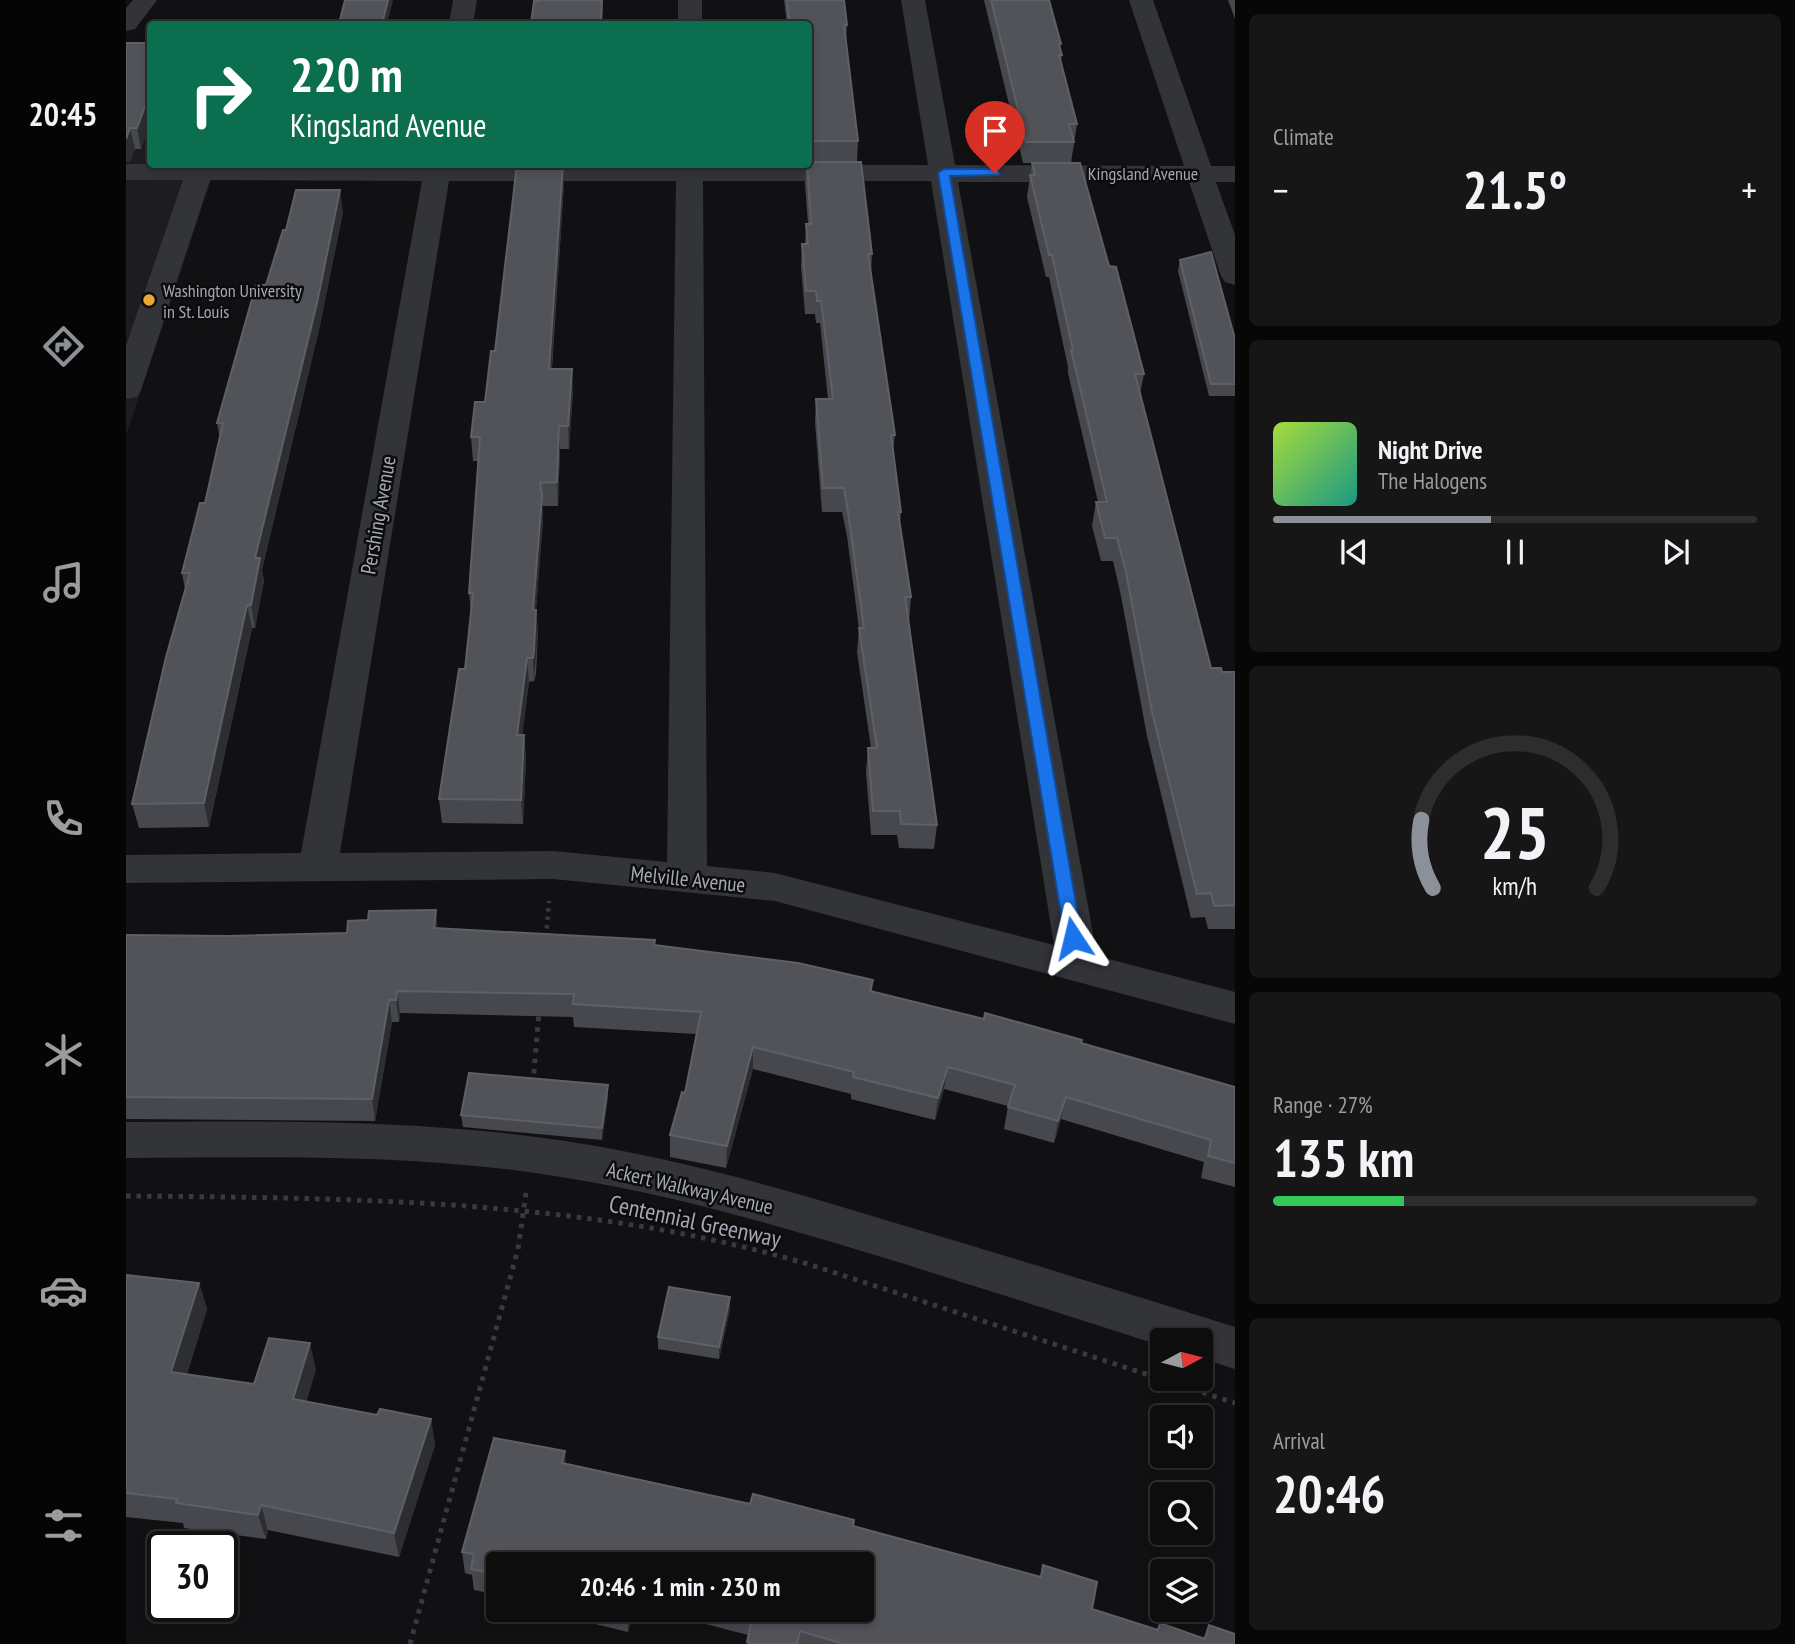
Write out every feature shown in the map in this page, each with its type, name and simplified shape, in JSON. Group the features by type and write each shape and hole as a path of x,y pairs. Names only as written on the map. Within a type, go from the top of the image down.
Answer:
{"street":[{"path":"126,24 145,0"},
{"path":"462,21 465,0"},
{"path":"690,0 690,21"},
{"path":"913,0 1078,965"},
{"path":"1141,0 1235,276"},
{"path":"126,390 201,168"},
{"name":"Kingsland Avenue","path":"126,172 201,168 690,168 944,173 1235,174"},
{"name":"Pershing Avenue","path":"318,866 438,168"},
{"path":"687,878 690,168"},
{"name":"Melville Avenue","path":"126,869 553,865 775,887 1235,1008"},
{"name":"Ackert Walkway Avenue","path":"126,1140 266,1139 400,1144 526,1154 626,1170 824,1221 1235,1348"}],"path":[{"path":"545,948 553,865"},
{"path":"533,1086 540,1003"},
{"path":"410,1644 518,1249 528,1176 526,1154"},
{"name":"Centennial Greenway","path":"126,1196 350,1199 525,1210 578,1215 718,1240 793,1260 1235,1403"}],"shaded area":[{"name":"Washington University in St. Louis","path":"147,47 147,168 215,168 126,436 126,48"}],"building":[{"path":"345,0 388,0 383,21 340,21"},
{"path":"602,0 601,21 531,21 534,1"},
{"path":"787,0 844,0 847,25 844,25 858,141 812,141 812,21 789,21"},
{"path":"991,0 1049,0 1061,44 1062,55 1059,55 1077,124 1069,124 1074,142 1026,142"},
{"path":"147,41 147,101 137,128 130,128 126,139 126,43"},
{"path":"812,162 861,162 872,254 868,254 895,435 891,435 901,512 898,512 911,597 905,597 937,825 901,824 900,811 873,811 868,748 877,748 859,628 864,628 848,512 844,488 823,488 816,399 833,399 821,301 817,301 816,291 806,291 802,244 808,244 806,224 811,224 807,168 812,168"},
{"path":"1032,163 1080,163 1109,266 1116,267 1144,374 1135,374 1211,668 1221,668 1222,672 1235,672 1235,905 1214,906 1211,893 1197,894 1152,712 1126,572 1117,538 1105,538 1096,502 1107,502 1071,350 1052,255 1049,255 1030,175 1035,175"},
{"path":"517,168 563,168 549,369 572,369 568,426 559,426 557,482 540,483 542,496 533,610 536,610 534,650 533,658 527,658 517,735 524,735 521,800 439,799 459,669 465,669 473,593 469,593 480,437 471,437 475,402 485,402 491,351 495,351"},
{"path":"296,190 340,190 317,303 255,558 260,558 251,605 247,605 204,803 132,804 166,657 190,573 182,573 200,503 205,503 223,423 217,423 256,285 266,285 283,230 286,230"},
{"path":"1211,252 1235,339 1235,384 1211,384 1180,260"},
{"path":"436,910 434,928 655,940 654,945 798,963 873,980 870,991 984,1019 985,1013 1235,1087 1235,1163 1208,1156 1211,1140 1066,1097 1058,1121 1008,1107 1015,1085 948,1067 938,1098 853,1077 854,1072 753,1047 727,1146 670,1135 682,1092 685,1093 701,1012 573,1004 574,994 397,991 396,1000 389,1000 372,1099 126,1097 126,935 347,933 348,921 368,920 369,911"},
{"path":"469,1073 608,1085 602,1128 461,1115"},
{"path":"126,1275 199,1283 171,1372 254,1384 269,1338 310,1343 293,1399 377,1415 380,1409 431,1419 394,1533 261,1505 258,1515 176,1503 177,1499 126,1493"},
{"path":"669,1287 730,1297 719,1347 658,1337"},
{"path":"494,1438 565,1451 562,1463 750,1504 753,1494 854,1520 853,1526 1041,1577 1043,1565 1097,1582 1092,1609 1158,1630 1160,1623 1205,1639 1209,1625 1235,1634 1235,1644 844,1644 800,1631 797,1644 755,1644 747,1642 751,1622 874,1622 874,1552 486,1552 486,1572 471,1569 474,1554 462,1552"}],"place":[{"name":"Washington University in St. Louis","path":"149,300"}],"route":[{"path":"995,173 944,173 1073,938"}]}
